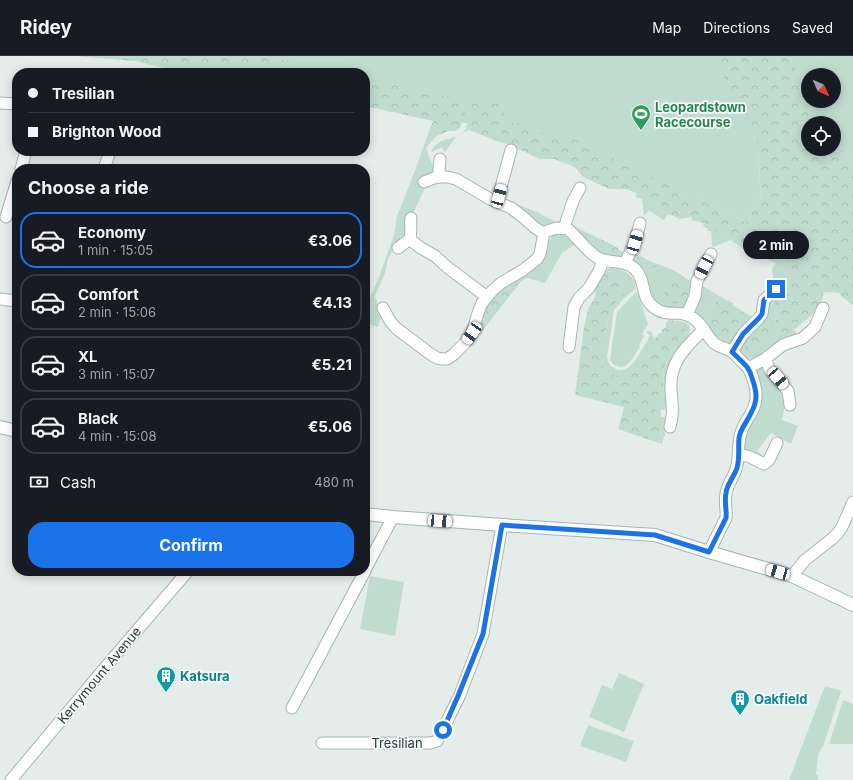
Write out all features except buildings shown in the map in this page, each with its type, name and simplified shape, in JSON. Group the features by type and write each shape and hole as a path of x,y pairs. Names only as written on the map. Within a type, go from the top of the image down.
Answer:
{"street":[{"path":"0,103 12,104"},
{"path":"497,202 511,150"},
{"path":"440,159 440,177"},
{"path":"424,182 440,177 456,179 472,189 511,208 540,231 544,232 557,228 568,229 596,257 603,260 625,263 636,270 640,276 646,298 650,304 665,313 687,314 692,317 704,329 714,343 732,352 748,368 756,389 755,405 741,431 739,438 737,468 726,493 726,518 709,552"},
{"path":"564,228 573,201 580,188"},
{"path":"6,217 12,197"},
{"path":"398,248 409,239 411,235 411,218"},
{"path":"625,263 635,242 640,223"},
{"path":"383,308 390,321 396,328 437,358 448,359 466,342 472,333 482,303 487,297 501,283 523,270 540,254 544,232"},
{"path":"409,239 435,256 447,267 487,297"},
{"path":"687,314 695,296 697,280 711,254"},
{"path":"569,346 574,307 589,288 599,271 603,260"},
{"path":"732,352 743,334 762,314 764,300 776,289"},
{"path":"0,299 12,300"},
{"path":"748,368 765,359 783,345 803,338 815,327 823,308"},
{"path":"670,427 673,408 670,388 675,364 682,351 704,329"},
{"path":"765,359 770,370 788,391 790,405"},
{"path":"0,427 12,430"},
{"path":"739,454 750,457 764,464 769,460 777,443"},
{"path":"792,576 804,560 834,538 842,527 853,502"},
{"path":"370,515 655,535 792,576 853,604"},
{"path":"370,561 393,517"},
{"name":"Tresilian","path":"322,743 430,743 437,741 458,696 483,634 502,525"},
{"name":"Kerrymount Avenue","path":"11,780 184,576"},
{"path":"292,708 362,576"}],"green space":[{"path":"76,56 264,56 323,68 165,68 136,61"},
{"name":"Leopardstown Racecourse","path":"79,56 853,56 853,166 841,149 841,116 822,116 818,108 841,108 841,68 801,68 801,97 758,154 761,197 746,222 687,194 560,140 370,106 370,68 165,68 136,61"},
{"path":"710,56 787,56 801,77 801,108 818,108 822,116 801,116 801,156 841,156 841,149 853,166 853,305 839,293 824,292 820,305 818,305 812,315 794,330 798,335 785,341 783,335 777,335 758,345 752,356 743,344 750,336 760,336 759,326 775,321 778,315 774,303 777,297 788,285 790,276 776,263 746,250 704,223 691,220 692,217 679,219 667,214 653,206 649,198 626,189 609,189 583,177 575,167 554,159 540,159 507,144 468,130 469,128 466,128 472,109 467,107 460,128 455,131 448,131 435,137 427,147 424,145 433,121 370,107 370,78 441,96 505,105 504,122 529,124 535,132 566,135 746,222 761,197 757,137"},
{"path":"466,128 469,128 468,130 456,137 444,153 442,147 432,152 431,151 441,141 461,134"},
{"path":"424,145 427,147 426,149 434,169 432,172 422,177 425,185 424,190 411,218 406,236 396,245 388,259 385,273 375,296 378,306 387,321 380,319 378,327 370,325 370,298 394,235 397,216"},
{"path":"505,190 508,191 505,198 535,211 556,223 546,226 540,225 504,199"},
{"path":"637,193 649,198 653,206 667,214 664,220 649,210 644,216 642,199 635,197"},
{"path":"704,223 731,240 713,247 711,231 707,231 708,229 703,226"},
{"path":"572,225 626,253 620,257 604,256 595,251"},
{"path":"558,233 564,234 574,245 562,253 545,283 527,278 521,281 475,340 473,339 490,299 547,244 549,244 552,237"},
{"path":"596,237 618,248 620,251 616,254 595,248 594,239"},
{"path":"634,253 671,269 692,282 692,288 684,310 665,309 655,303 632,260"},
{"path":"654,263 659,273 658,279 663,282 669,277 671,269 682,275 688,282 689,293 681,303 666,301 660,285 654,282 652,273 647,273 652,270"},
{"path":"776,263 790,276 788,285 777,297 775,309 778,315 765,332 755,337 758,345 777,335 783,335 785,341 761,355 750,359 745,359 739,353 739,348 769,300 784,286 779,280 775,284 774,283 772,269"},
{"path":"610,268 619,269 627,273 633,279 636,288 624,298 614,310 607,357 609,363 614,368 620,370 626,369 636,360 650,336 647,331 651,331 655,340 640,364 640,372 620,376 605,372 600,358 610,311 617,301 616,271 606,272"},
{"path":"616,271 621,274 624,298 617,301 610,311 600,358 605,372 620,376 640,371 640,364 658,334 662,333 662,330 666,327 668,320 684,326 687,334 684,335 673,349 664,367 663,392 656,406 655,417 661,432 659,443 618,429 624,407 575,395 584,327 588,309 596,295 594,287 602,272 605,273"},
{"path":"526,278 521,281 486,326 486,314 492,299 498,297 505,287 513,286 519,280"},
{"path":"700,284 719,296 709,314 710,321 708,325 694,314 693,309"},
{"path":"637,292 648,324 642,334 644,336 634,357 628,364 621,367 614,365 610,359 617,312"},
{"path":"719,296 733,303 732,305 754,318 730,345 717,339 708,325 710,321 709,314"},
{"path":"670,320 681,321 687,324 690,329 689,333 692,335 681,346 668,407 661,410 661,417 667,419 667,427 662,444 659,443 661,432 655,417 656,406 663,392 664,367 673,349 684,335 684,326"},
{"path":"761,366 783,389 785,403 782,420 798,426 791,444 771,433 757,451 763,457 745,450 743,444 755,369"},
{"path":"370,576 404,582 395,636 360,629"},
{"path":"619,673 644,684 624,732 589,717 602,685 612,689"},
{"path":"825,686 841,691 824,744 818,755 816,775 818,775 818,780 789,780"},
{"path":"843,700 853,704 853,744 829,744"},
{"path":"588,725 634,741 626,762 580,746"}],"place":[{"name":"Leopardstown Racecourse","path":"641,131"},
{"name":"Katsura","path":"166,693"},
{"name":"Oakfield","path":"740,716"}],"route":[{"path":"443,730 483,634 502,525 655,535 709,552 726,518 726,493 737,468 739,438 741,431 751,415 755,405 756,389 750,372 732,352 743,334 762,314 764,300 776,289"}]}
